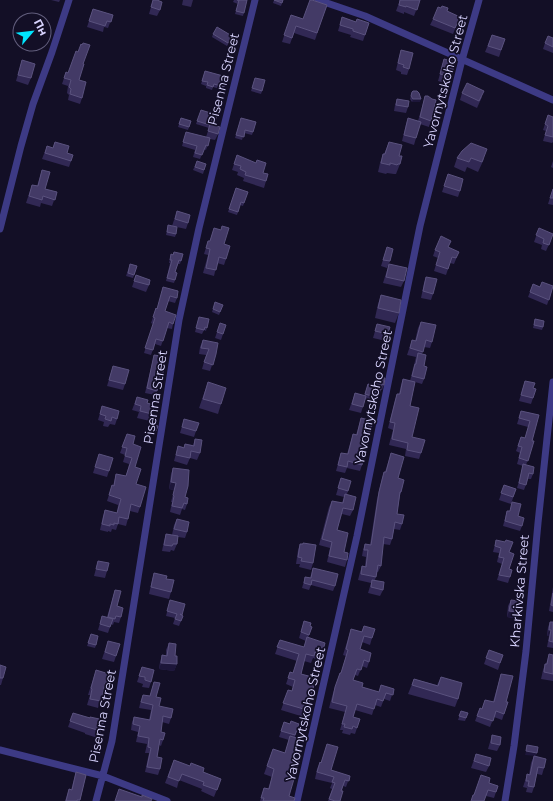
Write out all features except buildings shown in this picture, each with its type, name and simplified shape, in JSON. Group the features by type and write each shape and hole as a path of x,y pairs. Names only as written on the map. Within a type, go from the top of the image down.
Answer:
{"street":[{"path":"0,229 33,104 69,0"},
{"name":"Pisenna Street","path":"96,801 112,741 179,320 199,228 255,0"},
{"path":"318,0 365,16 553,100"},
{"name":"Yavornytskoho Street","path":"297,801 357,536 420,226 478,0"},
{"name":"Kharkivska Street","path":"505,801 514,746 526,651 553,382"},
{"path":"0,750 103,776 167,801"}]}
